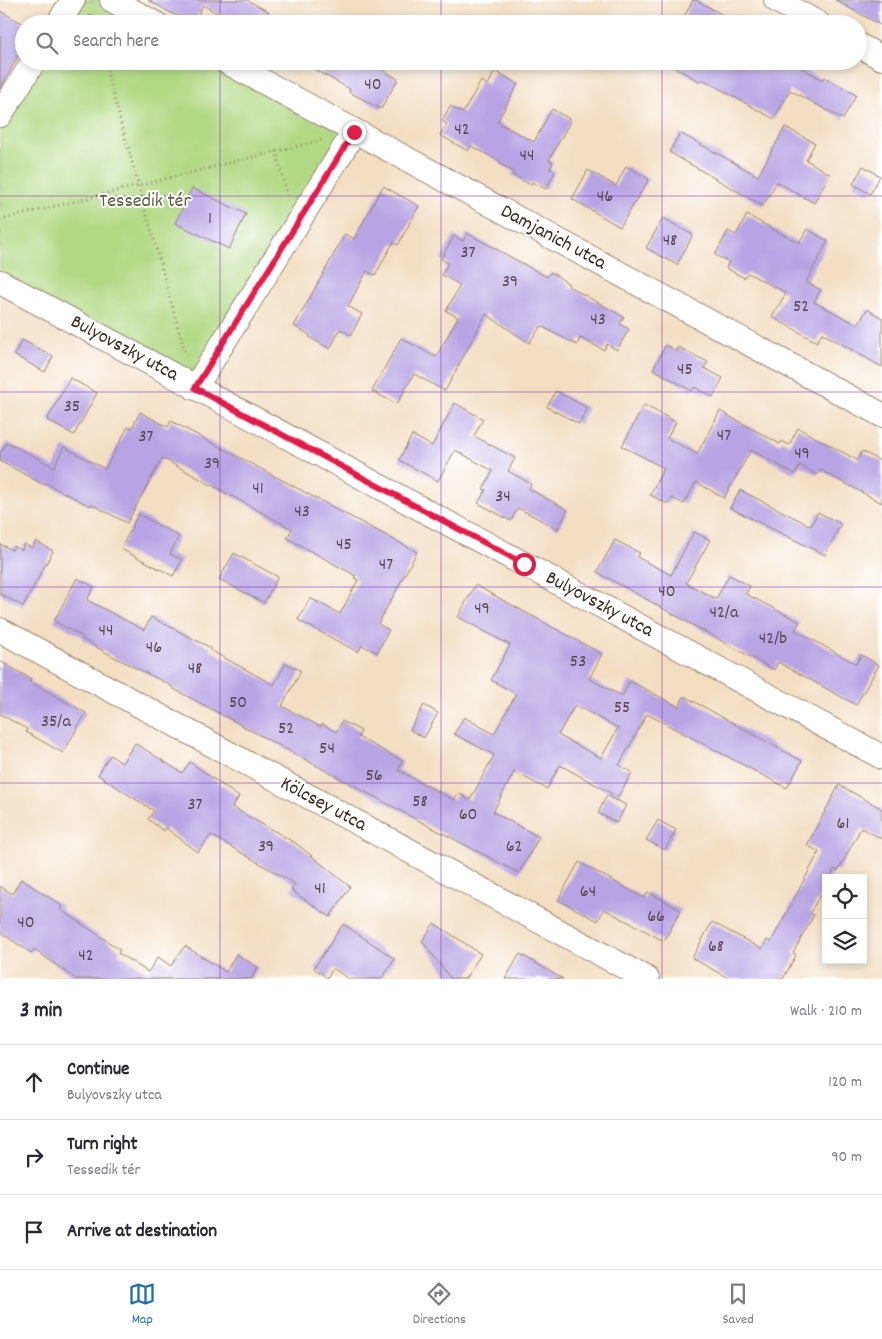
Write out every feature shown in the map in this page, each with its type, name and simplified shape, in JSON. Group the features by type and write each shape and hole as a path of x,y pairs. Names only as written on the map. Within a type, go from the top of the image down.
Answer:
{"street":[{"path":"63,15 72,0"},
{"path":"112,0 140,15"},
{"path":"776,0 803,15"},
{"path":"867,50 882,58"},
{"path":"0,115 28,70"},
{"name":"Damjanich utca","path":"241,70 882,415"},
{"path":"195,388 354,132"},
{"name":"Bulyovszky utca","path":"0,282 882,757"},
{"name":"Kölcsey utca","path":"0,630 647,979"}],"path":[{"path":"107,70 195,388"},
{"path":"0,220 354,132"},
{"path":"276,151 287,196"}],"green space":[{"path":"73,0 112,0 140,15 64,15"},
{"name":"Tessedik tér","path":"28,70 241,70 354,132 195,388 0,282 0,115"}],"building":[{"path":"148,0 247,0 269,12 268,15 220,15 203,5 198,15 175,15"},
{"path":"693,0 696,0 723,15 685,15"},
{"path":"835,0 882,0 882,26 867,18 867,15 862,15"},
{"path":"0,11 15,19 15,62 0,89"},
{"path":"315,70 382,70 398,79 381,109 349,92 350,89"},
{"path":"679,70 805,70 823,80 824,77 856,95 843,119 790,90 774,119 702,79 701,82"},
{"path":"495,71 518,84 497,122 534,142 552,109 571,120 549,160 553,162 550,169 555,172 546,189 532,182 531,185 512,175 514,172 500,164 501,162 471,146 468,151 440,135 447,124 442,121 450,106 463,113 481,81 488,85"},
{"path":"785,127 815,143 806,160 830,174 814,203 777,182 763,206 669,152 680,133 758,176"},
{"path":"626,166 649,179 620,227 572,199 588,170 616,186"},
{"path":"863,166 880,176 870,194 853,184"},
{"path":"383,186 419,206 398,245 393,243 375,275 367,271 348,306 362,314 351,335 340,329 330,349 294,326 345,234 354,239"},
{"path":"192,188 246,214 229,249 175,223"},
{"path":"747,215 799,243 807,229 828,241 806,282 821,290 814,302 858,325 867,309 882,318 882,367 822,333 817,342 772,317 786,293 748,273 744,278 726,268 729,262 715,255 728,231 736,235"},
{"path":"663,218 693,235 677,265 646,248"},
{"path":"467,233 547,277 551,272 569,284 568,286 624,317 620,324 629,329 617,350 607,344 604,350 580,338 577,345 541,326 529,343 486,314 445,391 414,374 397,404 372,391 401,338 436,357 458,317 446,311 460,285 442,275 448,263 441,259 454,236 463,241"},
{"path":"22,340 53,356 45,372 14,355"},
{"path":"666,345 676,351 678,347 708,362 704,368 723,378 713,397 694,387 692,391 653,369"},
{"path":"70,378 97,393 74,435 47,420"},
{"path":"556,391 588,408 579,424 547,407"},
{"path":"455,403 483,419 474,436 515,458 508,471 531,484 529,489 568,510 558,529 518,508 511,521 478,503 486,490 483,489 493,471 455,450 438,481 399,460 412,435 432,446"},
{"path":"644,405 676,422 667,438 697,454 720,411 780,444 782,441 789,445 798,428 857,460 862,451 882,462 882,503 820,470 817,475 800,465 795,474 751,450 724,498 696,482 684,504 672,498 668,504 650,495 664,468 622,446"},
{"path":"140,412 168,427 171,421 417,552 378,624 389,630 377,653 362,645 358,652 298,620 310,598 340,614 358,580 354,578 356,576 287,538 292,529 162,458 127,523 91,504 90,506 45,483 44,485 0,461 0,454 7,442 54,467 64,447 105,469 128,427 132,428"},
{"path":"740,490 811,526 818,512 841,524 825,555 730,508"},
{"path":"138,514 179,536 170,554 182,560 173,576 121,549"},
{"path":"694,532 710,540 686,583 716,599 729,575 750,586 746,594 800,622 795,630 856,664 861,655 879,665 856,705 778,662 774,670 597,572 615,540 640,553 637,557 671,575"},
{"path":"36,541 53,551 23,606 0,594 0,544 12,550 14,546 22,550 24,544 32,548"},
{"path":"234,553 278,577 264,603 219,579"},
{"path":"77,578 94,587 87,600 144,630 151,617 211,648 210,650 274,685 286,663 301,671 282,706 321,727 322,724 336,732 342,721 361,731 358,737 403,761 398,770 454,800 458,793 470,800 494,755 454,734 464,717 494,734 516,694 491,680 510,645 458,617 475,585 602,654 589,679 622,696 630,681 679,707 684,696 802,761 787,788 647,714 619,765 632,772 618,797 560,765 547,789 514,772 493,812 539,837 519,873 172,688 172,686 112,656 54,621","holes":["575,705 618,728 601,758 558,735"]},
{"path":"0,661 31,679 30,682 86,713 63,753 26,732 27,729 0,714"},
{"path":"424,705 438,713 424,738 410,730"},
{"path":"135,743 182,773 190,762 239,797 232,807 297,844 350,887 330,917 291,890 295,884 211,835 198,852 166,828 164,831 148,819 154,811 98,775 110,755 122,763"},
{"path":"839,785 882,809 882,839 861,828 838,871 834,869 832,874 822,874 822,892 810,913 814,915 793,953 796,955 783,979 730,979 692,958 712,922 762,949 767,940 771,942 819,852 807,845"},
{"path":"607,795 626,805 617,823 598,813"},
{"path":"658,820 676,830 665,850 646,840"},
{"path":"579,862 644,898 648,892 681,910 664,941 604,909 598,921 558,900"},
{"path":"21,879 62,906 60,909 120,950 118,953 148,972 158,957 171,966 185,946 226,972 236,954 258,967 251,979 76,979 34,949 31,953 0,932 0,886 12,894"},
{"path":"434,923 481,954 465,979 451,979 422,941"},
{"path":"343,924 395,959 381,979 349,979 333,968 327,978 314,968"},
{"path":"520,954 563,979 505,979"}],"route":[{"path":"354,132 195,388 524,564"}]}
